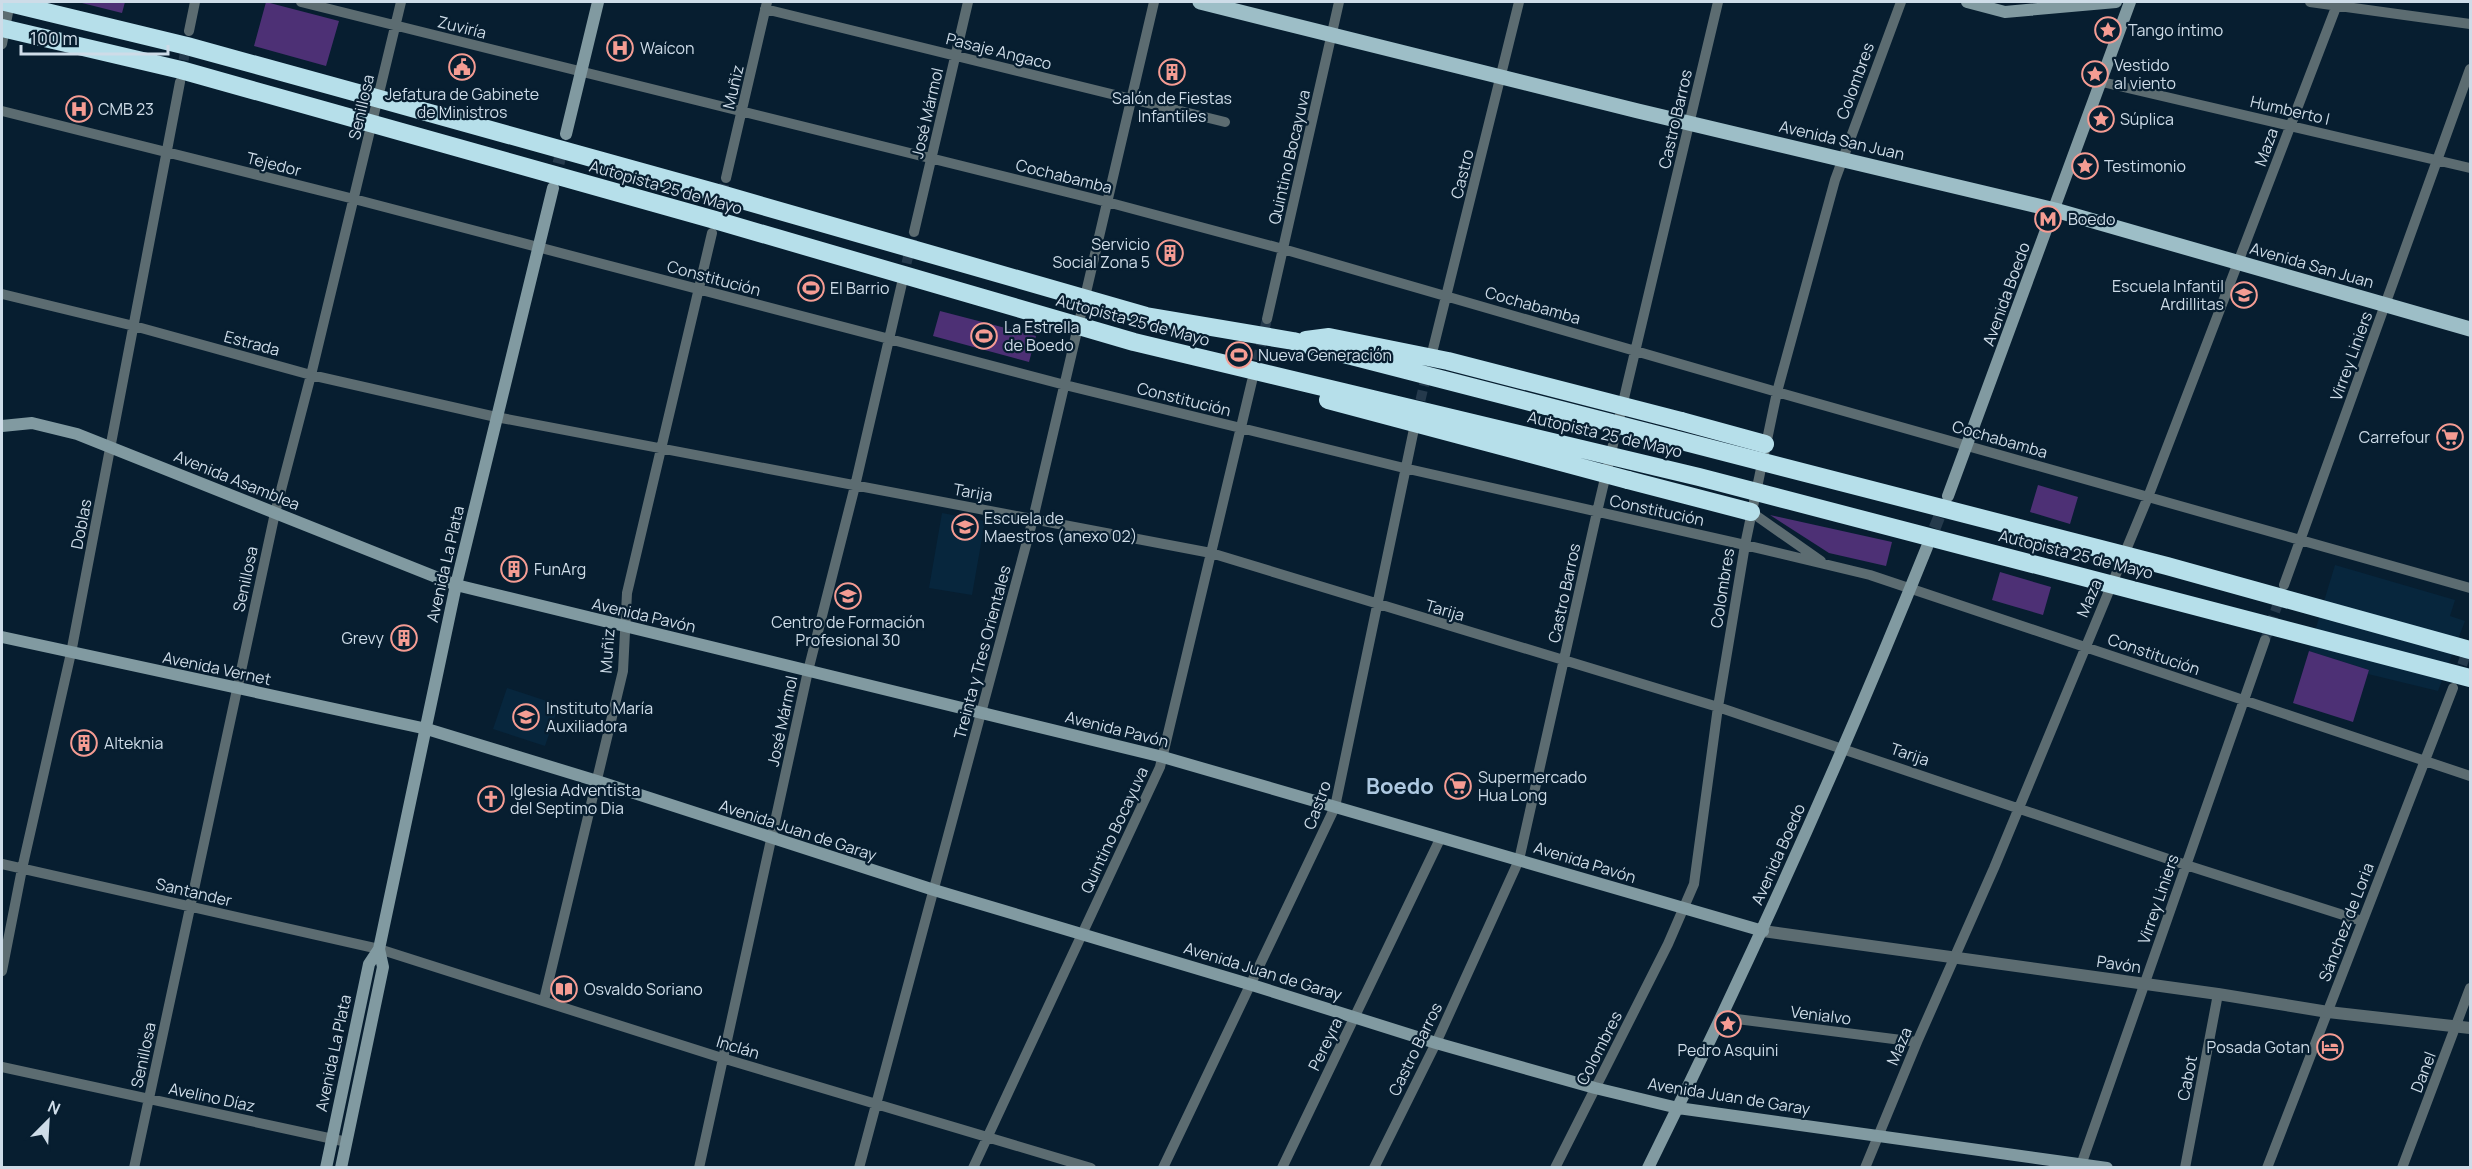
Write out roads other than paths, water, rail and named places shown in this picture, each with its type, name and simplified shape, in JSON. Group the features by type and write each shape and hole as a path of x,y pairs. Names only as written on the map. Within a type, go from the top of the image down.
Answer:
{"highway":[{"name":"Autopista 25 de Mayo","path":"5,2 187,46 399,104 1146,316 1293,341 2167,567 2470,650"},
{"name":"Autopista 25 de Mayo","path":"2,28 181,70 715,220 1134,342 1699,477 2470,678"},
{"path":"1293,341 1329,338 1448,361 1766,444"},
{"path":"1189,356 1357,409 1750,512"}],"main road":[{"path":"566,134 598,2"},
{"name":"Avenida San Juan","path":"1200,2 2055,210 2470,328"},
{"path":"1967,2 2005,12 2116,2"},
{"name":"Avenida Boedo","path":"1948,496 2130,2"},
{"name":"Avenida La Plata","path":"326,1167 369,964 379,949 456,585 552,188"},
{"name":"Avenida Asamblea","path":"2,426 20,423 42,425 77,434 456,585"},
{"name":"Avenida Boedo","path":"1648,1167 1762,931 1927,547"},
{"name":"Avenida Pavón","path":"456,585 625,628 1163,757 1762,931"},
{"name":"Avenida Vernet","path":"2,637 427,729"},
{"name":"Avenida Juan de Garay","path":"427,729 597,781 934,890 1252,985 1436,1043 1595,1088 1678,1108 2081,1166 2107,1167"},
{"name":"Avenida La Plata","path":"341,1167 383,967 379,949"}],"street":[{"path":"2,44 10,2"},
{"path":"189,31 195,2"},
{"name":"Zuviría","path":"301,2 581,72"},
{"name":"Senillosa","path":"134,1167 275,513 311,375 401,2"},
{"name":"José Mármol","path":"914,232 968,2"},
{"name":"Treinta y Tres Orientales","path":"859,1167 1034,519 1154,2"},
{"name":"Quintino Bocayuva","path":"1267,319 1340,2"},
{"name":"Castro","path":"1432,353 1519,2"},
{"name":"Castro Barros","path":"1374,1167 1436,1043 1519,860 1597,512 1718,2"},
{"name":"Colombres","path":"1555,1167 1685,909 1697,875 1718,707 1750,512 1777,392 1842,158 1900,2"},
{"path":"2310,2 2337,3 2470,24"},
{"name":"Maza","path":"1865,1167 2148,497 2337,3"},
{"name":"Pasaje Angaco","path":"766,5 1226,122"},
{"name":"Muñiz","path":"726,178 766,5"},
{"name":"Virrey Liniers","path":"2284,585 2470,69"},
{"name":"Cochabamba","path":"581,72 1107,202 1283,249 1777,392 2470,588"},
{"name":"Doblas","path":"2,971 22,869 71,653 180,82"},
{"name":"Humberto I","path":"2102,82 2470,168"},
{"name":"Tejedor","path":"2,111 354,199 538,248"},
{"name":"Muñiz","path":"544,1000 623,670 627,592 663,448 712,232"},
{"name":"Constitución","path":"538,248 1065,385 1404,468 1745,545 1911,587 2470,776"},
{"name":"José Mármol","path":"699,1167 808,671 855,486 902,283"},
{"name":"Estrada","path":"2,294 134,326 311,375 496,417"},
{"name":"Quintino Bocayuva","path":"973,1167 1156,777 1163,757 1252,381"},
{"name":"Tarija","path":"496,417 1211,553 1376,605 1718,707 1843,747 2186,865 2362,921"},
{"name":"Castro","path":"1163,1167 1252,985 1335,807 1415,424"},
{"name":"Constitución","path":"1750,512 1826,565"},
{"name":"Virrey Liniers","path":"2081,1166 2265,640"},
{"name":"Sánchez de Loria","path":"2267,1167 2453,688"},
{"name":"Pereyra","path":"1282,1167 1441,837"},
{"name":"Santander","path":"2,864 379,949"},
{"name":"Pavón","path":"1762,931 2328,1011 2470,1028"},
{"name":"Inclán","path":"379,949 722,1058 1091,1167"},
{"name":"Danel","path":"2402,1167 2470,988"},
{"name":"Cabot","path":"2185,1167 2218,994"},
{"name":"Venialvo","path":"1721,1017 1917,1042"},
{"name":"Avelino Díaz","path":"2,1067 347,1142"}],"tunnel":[{"path":"181,75 187,41"},
{"path":"554,181 564,142"},
{"path":"714,223 726,178"},
{"path":"903,278 914,232"},
{"path":"1254,375 1267,319"},
{"path":"1417,415 1427,372"},
{"path":"1928,545 1945,502"},
{"path":"2265,640 2282,592"},
{"path":"2457,679 2469,646"}],"place":[{"name":"Tango íntimo","path":"2108,30"},
{"name":"Waícon","path":"620,48"},
{"name":"Jefatura de Gabinete de Ministros","path":"462,67"},
{"name":"Salón de Fiestas Infantiles","path":"1172,72"},
{"name":"Vestido al viento","path":"2095,74"},
{"name":"CMB 23","path":"79,109"},
{"name":"Súplica","path":"2101,119"},
{"name":"Testimonio","path":"2085,166"},
{"name":"Boedo","path":"2048,219"},
{"name":"Servicio Social Zona 5","path":"1170,253"},
{"name":"El Barrio","path":"811,288"},
{"name":"Escuela Infantil Ardillitas","path":"2244,295"},
{"name":"La Estrella de Boedo","path":"984,336"},
{"name":"Nueva Generación","path":"1239,355"},
{"name":"Carrefour","path":"2450,437"},
{"name":"Escuela de Maestros (anexo 02)","path":"965,527"},
{"name":"FunArg","path":"514,569"},
{"name":"Centro de Formación Profesional 30","path":"848,596"},
{"name":"Grevy","path":"404,638"},
{"name":"Instituto María Auxiliadora","path":"526,717"},
{"name":"Alteknia","path":"84,743"},
{"name":"Supermercado Hua Long","path":"1458,786"},
{"name":"Iglesia Adventista del Septimo Dia","path":"491,799"},
{"name":"Osvaldo Soriano","path":"564,989"},
{"name":"Pedro Asquini","path":"1728,1024"},
{"name":"Posada Gotan","path":"2330,1047"}],"district":[{"name":"Boedo","path":"1400,786"}]}
